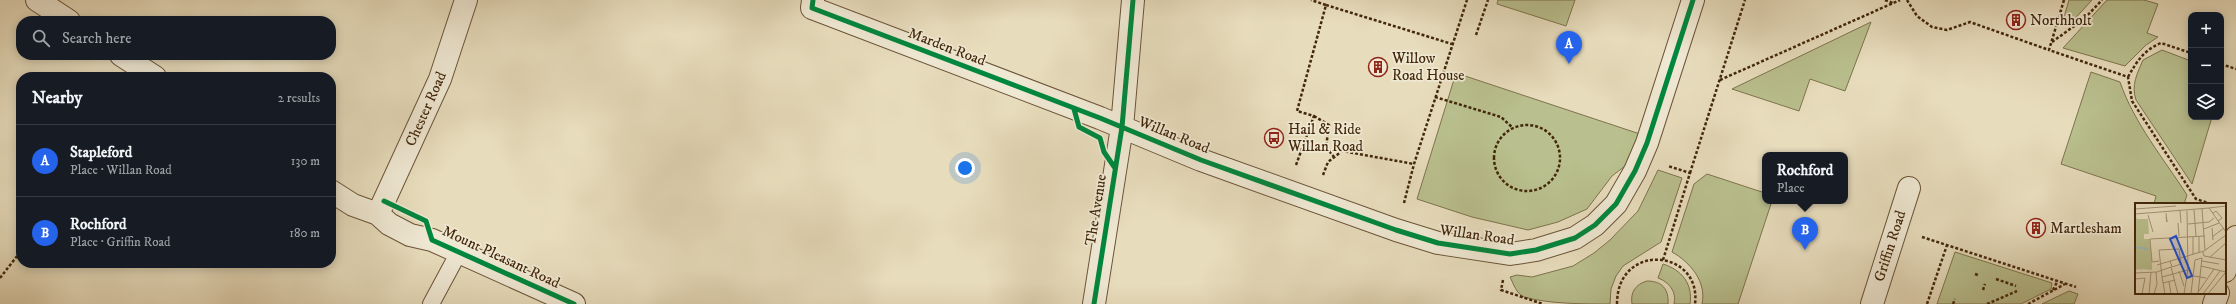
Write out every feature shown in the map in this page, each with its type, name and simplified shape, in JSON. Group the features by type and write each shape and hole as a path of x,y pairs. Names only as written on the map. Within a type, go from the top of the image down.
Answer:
{"street":[{"path":"37,0 61,16"},
{"name":"Chester Road","path":"378,214 440,79 466,0"},
{"name":"The Avenue","path":"1094,304 1122,127 1133,0"},
{"name":"Willan Road","path":"1122,127 1202,160 1286,191 1396,230 1438,243 1510,254 1558,244 1575,238 1595,225 1616,204 1641,158 1693,0"},
{"name":"Marden Road","path":"812,4 1122,127"},
{"path":"129,60 147,72"},
{"name":"Griffin Road","path":"1872,304 1909,188"},
{"name":"Mount Pleasant Road","path":"336,194 353,206 378,214 389,224 410,235 432,240 574,304"},
{"path":"2226,268 2236,237"},
{"path":"2214,304 2218,294"}],"lane":[{"path":"431,304 459,252"}],"path":[{"path":"1311,0 1452,44"},
{"path":"1396,230 1414,164 1467,0"},
{"path":"1476,35 1488,0"},
{"path":"1663,260 1745,0"},
{"path":"1885,0 1894,3"},
{"path":"1720,80 1900,0"},
{"path":"1907,0 1917,16 1932,27 1947,30 1970,22 2128,77"},
{"path":"2049,50 2064,0"},
{"path":"2051,42 2084,19 2102,0"},
{"path":"1326,5 1297,111 1314,116 1329,125 1326,147 1334,157"},
{"path":"2188,52 2161,43 2148,48 2139,57 2128,77 2132,101 2196,199 2208,203"},
{"path":"2224,65 2236,69"},
{"path":"1435,96 1501,117 1513,128 1534,126 1552,136 1558,145 1560,166 1556,175 1540,189 1529,192 1518,190 1508,185 1500,177 1495,166 1494,155 1497,144 1504,135 1513,128"},
{"path":"1286,191 1314,116"},
{"path":"1312,200 1328,162 1342,151 1414,164"},
{"path":"1641,158 1690,173"},
{"path":"1896,228 2076,287"},
{"path":"1927,304 1946,245"},
{"path":"1510,254 1501,290 1543,304"},
{"path":"0,278 16,257"},
{"path":"1617,304 1617,291 1621,280 1629,270 1639,263 1651,259 1663,260 1676,264 1686,273 1694,284 1695,304"},
{"path":"1996,279 2016,286"},
{"path":"2053,291 2057,282"},
{"path":"1983,290 1985,284"},
{"path":"2028,304 2065,284"},
{"path":"1987,304 2017,291"},
{"path":"1953,304 1955,299"}],"green space":[{"path":"1498,0 1575,0 1566,26 1497,4"},
{"path":"2069,0 2092,0 2068,26 2062,24"},
{"path":"2107,0 2144,0 2158,4 2147,33 2158,37 2146,45 2125,66 2063,48"},
{"path":"1871,22 1845,91 1810,79 1799,111 1732,89"},
{"path":"2162,50 2188,60 2188,120 2211,120 2192,184 2136,100 2134,84 2143,60"},
{"path":"2091,72 2120,82 2141,126 2187,195 2184,203 2154,203 2156,196 2061,164"},
{"path":"1456,73 1640,134 1629,163 1612,176 1587,209 1558,222 1528,230 1472,217 1417,199"},
{"path":"1658,170 1682,178 1661,242 1623,266 1616,276 1611,289 1610,304 1544,301 1524,297 1519,293 1510,277 1517,275 1532,277 1573,266 1594,253 1610,240 1638,211"},
{"path":"1707,174 1762,192 1762,204 1771,204 1738,304 1702,304 1702,288 1696,274 1685,261 1672,252 1694,184"},
{"path":"1955,252 2052,283 2051,289 2021,304 1937,304"},
{"path":"1663,264 1676,270 1685,279 1690,290 1690,304 1674,304 1675,300 1671,288 1666,282 1658,278"},
{"path":"1647,281 1657,282 1664,287 1667,294 1668,304 1632,304 1633,292 1637,286"},
{"path":"2069,291 2078,294 2074,304 2042,304"}],"cycle path":[{"path":"813,0 812,8 1100,118 1201,160 1396,230 1438,243 1510,254 1536,250 1575,238 1595,225 1616,204 1635,171 1647,143 1693,0"},
{"path":"1094,304 1122,127 1133,0"},
{"path":"1074,109 1079,127 1100,138 1104,152 1115,168"},
{"path":"384,201 426,221 432,240 574,304"}],"place":[{"name":"Northholt","path":"2016,20"},
{"name":"Stapleford","path":"1569,64"},
{"name":"Willow Road House","path":"1378,67"},
{"name":"Hail & Ride Willan Road","path":"1274,138"},
{"name":"Martlesham","path":"2036,228"},
{"name":"Rochford","path":"1805,250"}]}
